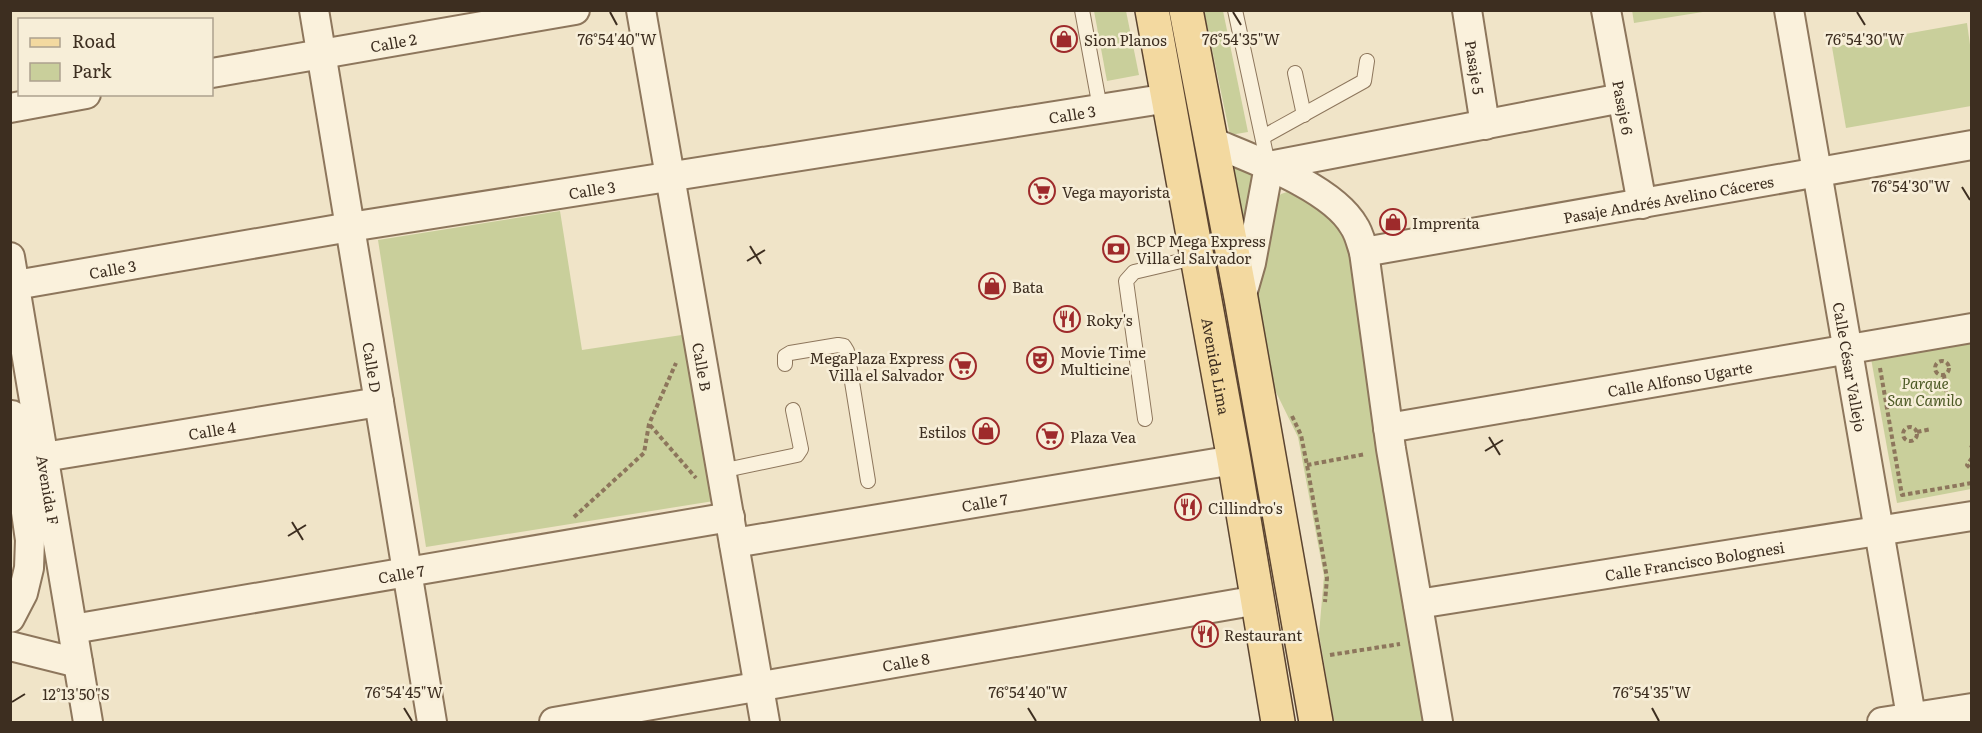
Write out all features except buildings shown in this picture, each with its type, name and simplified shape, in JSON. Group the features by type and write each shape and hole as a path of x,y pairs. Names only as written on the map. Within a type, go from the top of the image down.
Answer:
{"main road":[{"name":"Avenida Lima","path":"1152,10 1234,460 1278,723"},
{"path":"1186,10 1241,298 1316,723"}],"street":[{"name":"Calle D","path":"314,10 432,723"},
{"name":"Calle 2","path":"213,73 575,10"},
{"name":"Calle B","path":"641,10 696,327 710,476 732,530 765,723"},
{"name":"Pasaje 5","path":"1467,10 1485,125"},
{"name":"Pasaje 6","path":"1606,10 1642,204"},
{"name":"Calle César Vallejo","path":"1789,10 1912,720"},
{"path":"10,108 75,96"},
{"name":"Calle 3","path":"13,286 350,227 1169,98"},
{"path":"1269,166 1622,98"},
{"path":"1212,142 1269,166 1316,191 1341,210 1354,226 1364,252 1390,439 1438,723"},
{"name":"Pasaje Andrés Avelino Cáceres","path":"1364,252 1971,145"},
{"path":"1241,298 1251,263 1269,166"},
{"name":"Avenida F","path":"10,257 20,414 44,457 88,723"},
{"name":"Calle Alfonso Ugarte","path":"1390,439 1971,328"},
{"name":"Calle 4","path":"44,457 379,402"},
{"path":"10,618 23,593 29,568 20,542 20,414"},
{"name":"Calle 7","path":"73,629 407,572 732,530 1234,460"},
{"name":"Calle Francisco Bolognesi","path":"1418,604 1971,516"},
{"name":"Calle 8","path":"554,723 1258,600"},
{"path":"10,645 78,663"},
{"path":"1882,723 1912,720 1971,708"}],"lane":[{"path":"1082,10 1100,108"},
{"path":"1235,10 1269,166"},
{"path":"1263,137 1364,81 1367,61"},
{"path":"1295,72 1304,115"},
{"path":"1145,419 1126,281 1134,272 1198,257"},
{"path":"784,364 786,356 790,353 844,346 847,351 868,482"},
{"path":"710,476 797,455 801,449 793,410"}],"path":[{"path":"581,519 570,521 644,453 649,424 687,340 696,327"},
{"path":"1880,367 1902,495 1971,483"},
{"path":"1944,375 1946,393"},
{"path":"649,424 710,476"},
{"path":"1903,435 1904,430 1908,428 1913,428 1917,432"},
{"path":"1917,432 1931,429"},
{"path":"1903,435 1907,440 1912,440 1916,438 1917,432"},
{"path":"1892,437 1903,435"},
{"path":"1307,465 1390,439"},
{"path":"1971,458 1967,465 1971,470"},
{"path":"1327,656 1425,640"}],"green space":[{"path":"1632,10 1709,10 1709,11 1634,23"},
{"path":"1094,11 1126,11 1139,75 1107,81"},
{"path":"1204,11 1223,11 1248,132 1230,135"},
{"path":"1967,23 1971,52 1971,106 1846,128 1832,47"},
{"path":"1230,155 1254,166 1246,232"},
{"path":"1287,192 1308,197 1317,203 1352,244 1435,722 1334,722 1319,634 1324,576 1298,437 1274,388 1258,299 1270,204 1281,194"},
{"path":"560,211 582,350 695,333 720,500 426,547 378,240"},
{"name":"Parque San Camilo","path":"1971,335 1971,489 1897,503 1870,353"}],"place":[{"name":"Sion Planos","path":"1064,39"},
{"name":"Vega mayorista","path":"1042,191"},
{"name":"Imprenta","path":"1393,222"},
{"name":"BCP Mega Express Villa el Salvador","path":"1116,249"},
{"name":"Bata","path":"992,286"},
{"name":"Roky's","path":"1067,319"},
{"name":"Movie Time Multicine","path":"1040,360"},
{"name":"MegaPlaza Express Villa el Salvador","path":"963,366"},
{"name":"Estilos","path":"986,431"},
{"name":"Plaza Vea","path":"1050,436"},
{"name":"Cillindro's","path":"1188,507"},
{"name":"Restaurant","path":"1205,634"}]}
